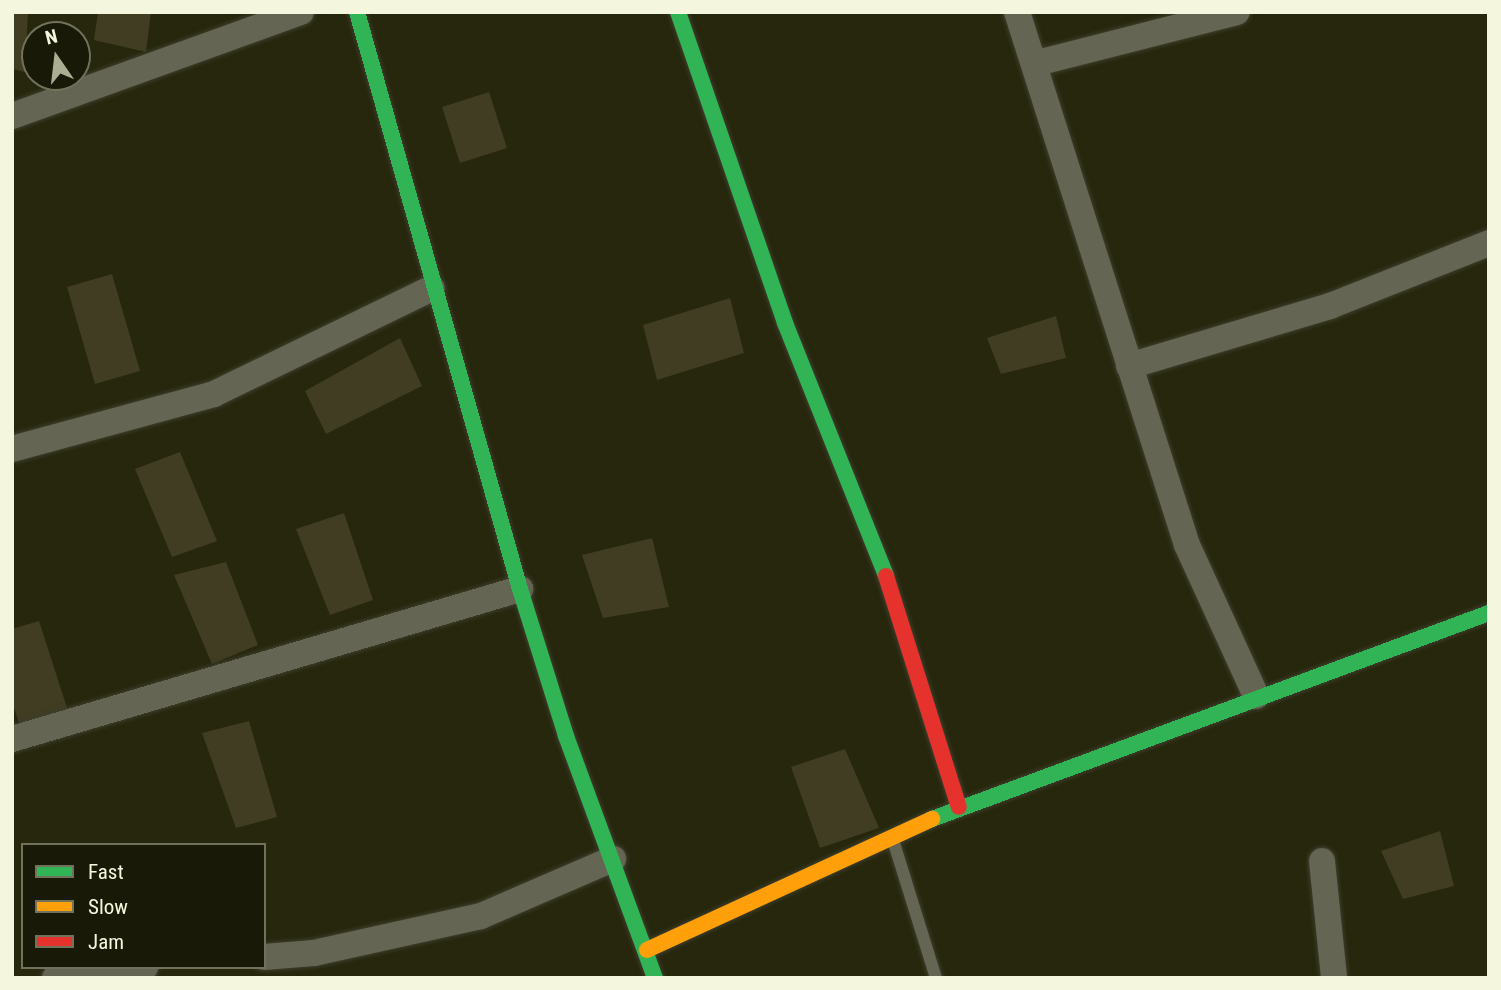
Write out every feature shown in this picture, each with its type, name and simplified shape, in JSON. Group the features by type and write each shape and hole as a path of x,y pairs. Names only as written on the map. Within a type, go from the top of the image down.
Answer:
{"street":[{"path":"12,116 301,12"},
{"path":"357,12 432,288 520,589 566,736 647,950 655,978"},
{"path":"678,12 785,323 888,582 959,807"},
{"path":"1017,12 1037,63 1129,366 1187,545 1256,696"},
{"path":"1037,63 1237,12"},
{"path":"1129,366 1330,306 1489,243"},
{"path":"12,449 214,394 432,288"},
{"path":"12,739 520,589"},
{"path":"647,950 959,807 1256,696 1489,613"},
{"path":"266,957 314,953 481,916 613,859"},
{"path":"1322,861 1334,978"},
{"path":"55,978 129,969"}],"lane":[{"path":"892,836 936,978"}],"building":[{"path":"12,12 28,12 28,21 21,21 21,71 12,69"},
{"path":"98,12 151,12 146,52 94,40"},
{"path":"489,92 507,148 460,163 442,107"},
{"path":"112,274 140,371 95,384 67,287"},
{"path":"730,298 744,353 657,380 643,325"},
{"path":"1056,316 1066,358 1001,374 987,338"},
{"path":"400,338 422,386 326,434 305,391"},
{"path":"180,452 217,541 172,557 135,469"},
{"path":"344,513 373,600 330,615 296,529"},
{"path":"652,538 669,607 603,618 582,555"},
{"path":"226,562 258,645 212,664 174,575"},
{"path":"39,621 69,714 21,729 12,702 12,629"},
{"path":"249,721 277,817 236,828 202,733"},
{"path":"845,749 879,828 820,848 791,767"},
{"path":"1440,831 1454,886 1403,899 1381,851"}],"traffic: fast":[{"path":"357,12 520,589 566,736 655,978"},
{"path":"678,12 785,323 886,576"},
{"path":"932,819 1489,613"}],"traffic: slow":[{"path":"647,950 932,819"}],"traffic: jam":[{"path":"886,576 959,807"}]}
